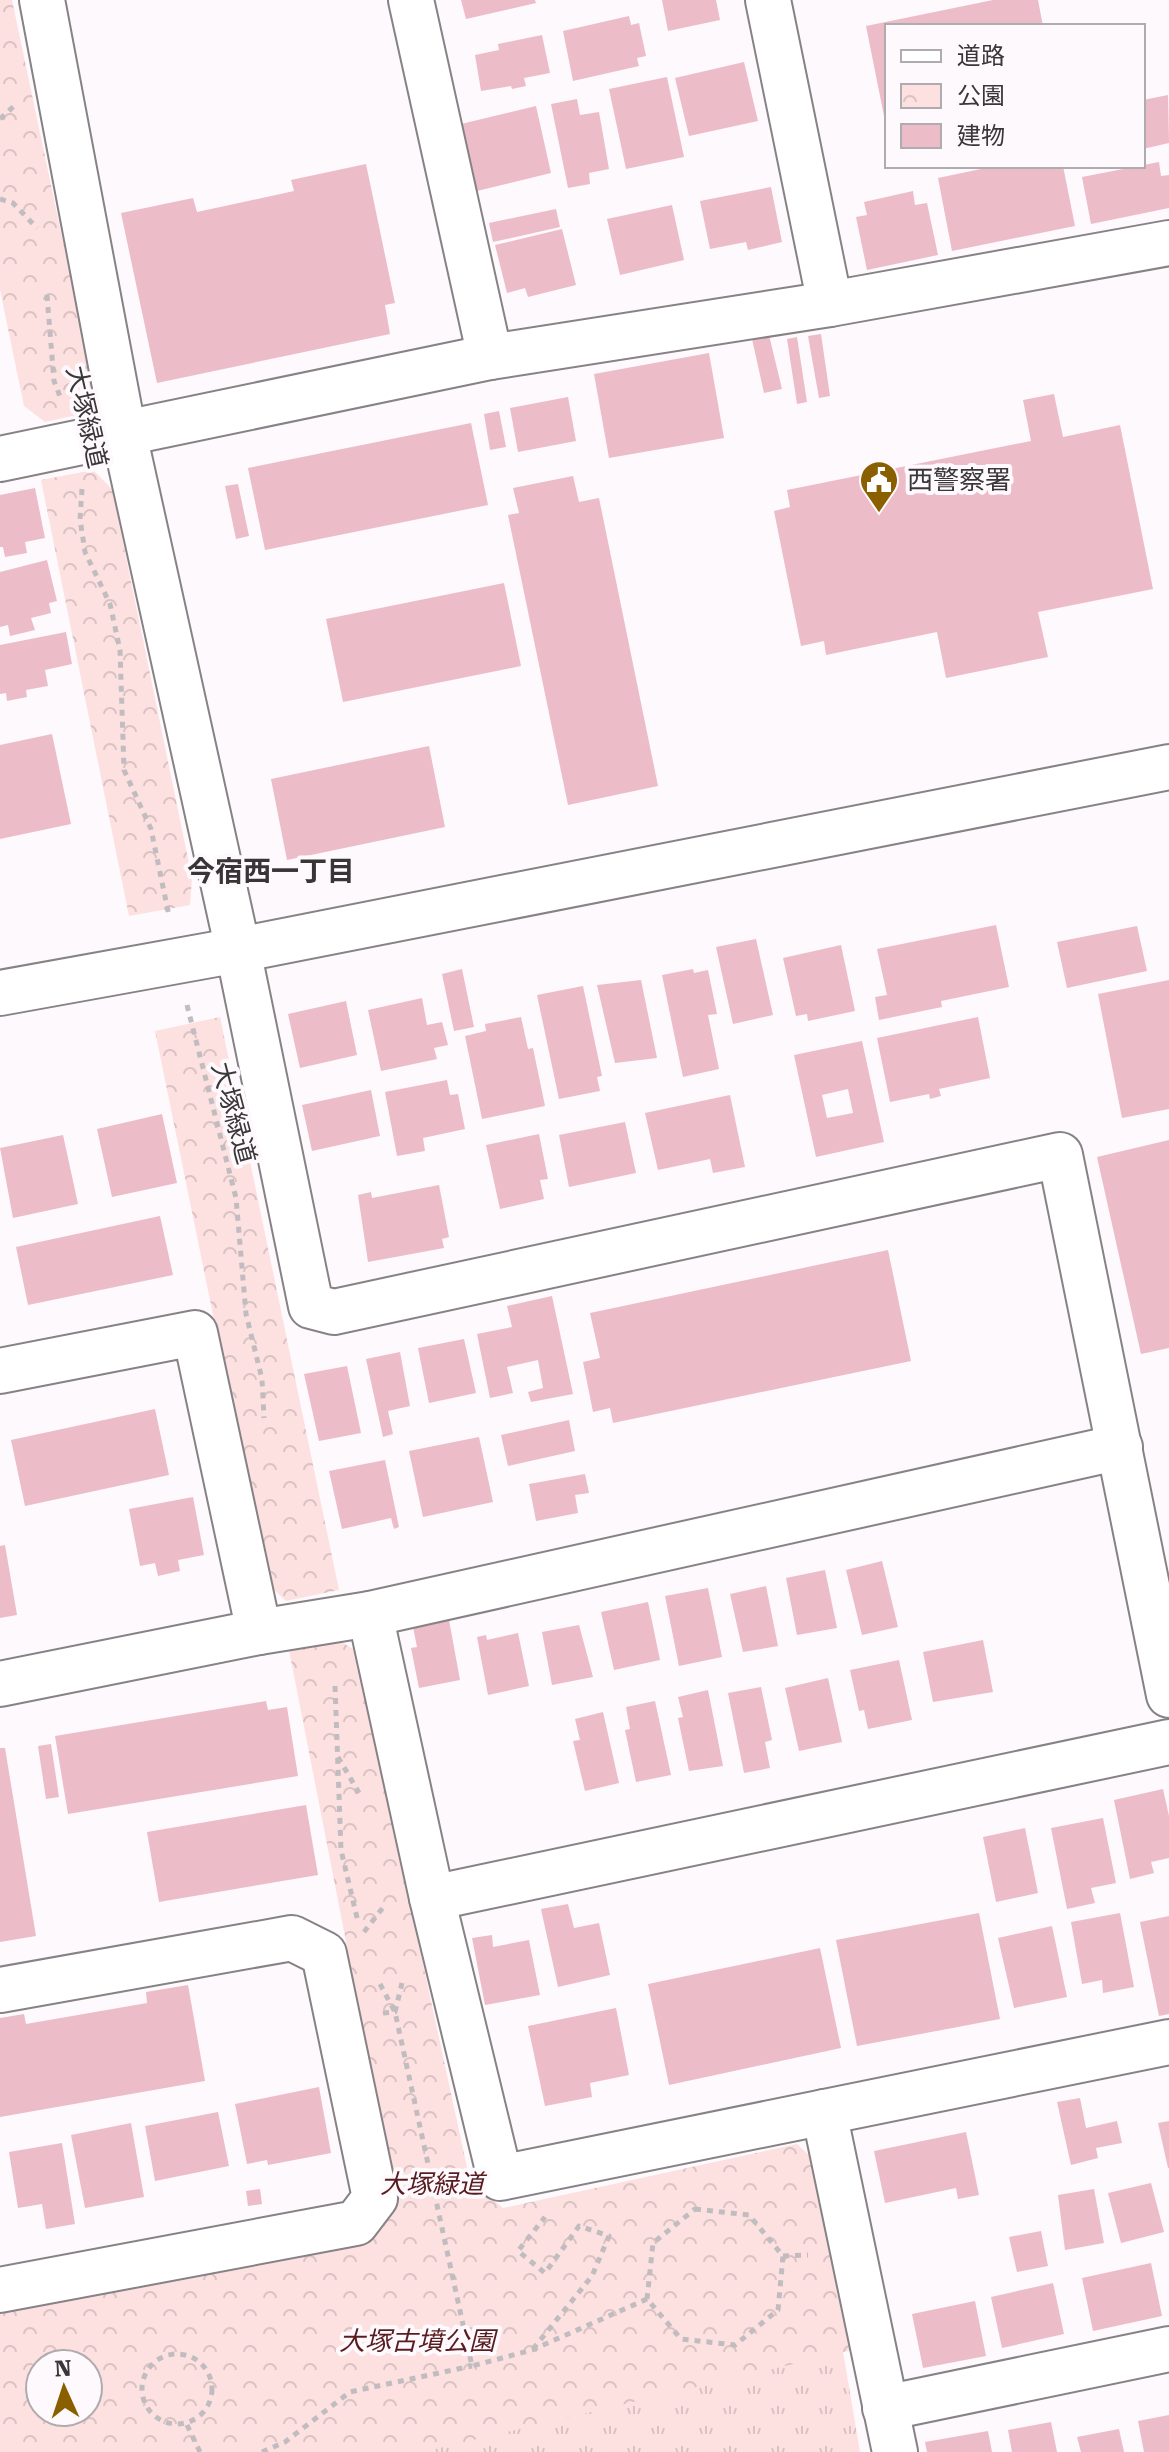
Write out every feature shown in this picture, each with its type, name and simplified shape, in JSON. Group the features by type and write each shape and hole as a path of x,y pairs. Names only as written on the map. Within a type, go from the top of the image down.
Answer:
{"street":[{"path":"42,0 124,434 238,950 311,1306 334,1312 1060,1155 1169,1695"},
{"path":"411,0 490,357"},
{"path":"768,0 830,304"},
{"path":"2,448 78,443 490,357 830,304 1169,243"},
{"path":"0,993 238,950 1169,767"},
{"path":"0,1371 195,1333 259,1632"},
{"path":"0,1684 259,1632 370,1614 1120,1447"},
{"path":"370,1614 432,1898 500,2178 1169,2042"},
{"path":"432,1898 1169,1742"},
{"path":"0,1990 292,1938 324,1954 375,2198 356,2223 0,2290"},
{"path":"824,2112 895,2452"},
{"path":"885,2408 1169,2349"}],"path":[{"path":"0,119 17,104 19,118"},
{"path":"0,199 13,203 40,232 37,217"},
{"name":"大塚緑道","path":"46,287 54,381 84,467 80,519 85,552 110,604 120,650 124,770 151,829 177,961 236,1198 246,1314 262,1379 264,1422"},
{"path":"313,1622 334,1665 341,1850 361,1936"},
{"path":"337,1756 361,1796"},
{"path":"373,1970 395,2012 472,2366"},
{"path":"395,2012 403,1979"},
{"path":"338,2018 395,2012"},
{"path":"532,2350 592,2276 609,2236 579,2226 545,2273 518,2251 545,2218 555,2198 549,2168"},
{"path":"695,2209 749,2215 783,2256 778,2310 735,2345 681,2339 647,2299 653,2243 695,2209"},
{"path":"783,2256 805,2256"},
{"path":"262,2452 285,2442 350,2392 532,2350 647,2299"},
{"path":"167,2353 196,2357 213,2379 209,2408 187,2425 158,2421 141,2399 144,2371 167,2353"},
{"path":"187,2425 200,2452"}],"green space":[{"path":"0,0 12,0 96,398 86,413 45,422 24,406 0,290"},
{"path":"93,470 112,489 192,878 190,905 129,916 41,480"},
{"path":"220,1017 339,1590 286,1601 268,1584 155,1031"},
{"name":"大塚古墳公園","path":"333,1637 355,1650 470,2181 503,2208 797,2144 811,2157 852,2350 423,2452 0,2452 0,2307 373,2237 397,2202 288,1645"},
{"path":"829,2269 860,2452 307,2452"}],"building":[{"path":"461,0 535,0 536,3 466,19"},
{"path":"662,0 716,0 720,20 668,31"},
{"path":"993,0 1038,0 1043,24 885,24 884,116 866,26"},
{"path":"629,16 631,25 639,23 646,56 637,58 639,66 573,81 563,31"},
{"path":"542,35 550,73 524,78 526,86 481,91 475,55 499,50 498,44"},
{"path":"744,62 758,121 689,136 675,78"},
{"path":"667,77 684,157 626,169 609,89"},
{"path":"1168,95 1169,143 1145,149 1145,100"},
{"path":"577,99 580,115 599,112 609,169 589,173 590,184 568,188 551,104"},
{"path":"536,106 551,173 477,191 461,124"},
{"path":"1159,162 1161,176 1169,175 1169,208 1091,224 1082,177 1145,168 1145,165"},
{"path":"366,164 395,303 385,305 390,334 157,383 121,213 193,198 197,212 294,191 291,180"},
{"path":"986,168 1063,168 1075,226 952,251 938,178"},
{"path":"771,187 782,242 748,250 746,242 710,249 700,201"},
{"path":"913,191 915,205 927,203 938,255 867,270 856,217 867,215 864,202"},
{"path":"672,205 684,260 620,275 607,219"},
{"path":"556,209 560,227 493,242 489,223"},
{"path":"562,229 576,285 528,297 525,288 507,293 495,245"},
{"path":"821,334 830,396 819,398 808,336"},
{"path":"769,335 782,389 764,393 752,339"},
{"path":"797,337 807,402 797,404 787,339"},
{"path":"709,353 724,438 609,458 594,374"},
{"path":"1054,394 1063,437 1120,425 1153,589 1038,612 1048,657 946,678 937,632 826,655 824,641 801,646 774,511 790,507 787,490 1031,441 1023,400"},
{"path":"568,397 576,441 518,452 510,408"},
{"path":"499,411 506,447 490,450 484,414"},
{"path":"471,423 488,505 265,550 248,468"},
{"path":"573,476 579,502 599,498 658,786 568,805 508,515 519,513 513,488"},
{"path":"238,484 249,536 236,539 225,486"},
{"path":"35,488 45,538 25,542 27,553 5,557 3,547 0,547 0,495"},
{"path":"47,560 57,601 49,603 51,613 31,618 35,630 10,636 8,625 0,627 0,572"},
{"path":"504,583 521,666 343,702 326,619"},
{"path":"66,632 72,664 45,670 48,686 26,690 27,697 7,701 6,693 0,694 0,645"},
{"path":"52,734 71,824 0,839 0,745"},
{"path":"429,746 445,827 287,860 271,779"},
{"path":"996,925 1009,987 941,1001 942,1007 879,1020 875,997 887,995 877,949"},
{"path":"1137,926 1147,971 1067,988 1057,942"},
{"path":"756,939 773,1015 733,1024 716,947"},
{"path":"841,945 855,1011 808,1021 807,1014 796,1016 783,958"},
{"path":"462,969 474,1027 454,1031 442,974"},
{"path":"693,969 694,973 708,970 717,1014 708,1015 719,1069 683,1077 662,975"},
{"path":"641,980 657,1058 615,1063 597,985"},
{"path":"1169,980 1169,1109 1122,1118 1098,994"},
{"path":"583,986 602,1076 597,1077 600,1091 559,1099 537,995"},
{"path":"422,998 427,1025 442,1022 448,1045 434,1048 437,1059 381,1071 368,1010"},
{"path":"346,1001 357,1055 300,1068 288,1014"},
{"path":"521,1017 528,1049 533,1048 545,1106 482,1119 465,1036 486,1031 485,1024"},
{"path":"978,1017 990,1078 939,1089 941,1096 930,1099 929,1094 890,1102 877,1038"},
{"path":"862,1041 884,1142 816,1157 794,1055","holes":["848,1089 853,1113 827,1118 822,1095"]},
{"path":"447,1080 450,1095 458,1094 465,1129 423,1138 425,1151 397,1156 385,1092"},
{"path":"371,1090 380,1136 312,1151 302,1105"},
{"path":"730,1095 745,1167 713,1173 710,1159 658,1170 645,1113"},
{"path":"162,1114 177,1183 112,1197 97,1129"},
{"path":"625,1122 636,1173 569,1187 559,1135"},
{"path":"539,1134 548,1179 540,1180 544,1199 500,1209 486,1145"},
{"path":"63,1135 78,1204 13,1218 0,1148"},
{"path":"1169,1140 1169,1348 1141,1354 1097,1157"},
{"path":"439,1185 449,1237 442,1239 444,1248 368,1262 358,1195 371,1192 372,1198"},
{"path":"160,1216 173,1275 28,1305 16,1247"},
{"path":"888,1250 911,1361 613,1423 610,1408 593,1412 583,1362 600,1358 590,1313"},
{"path":"552,1296 573,1394 531,1402 528,1392 543,1388 538,1360 507,1367 513,1393 490,1398 477,1334 512,1327 507,1306"},
{"path":"464,1339 476,1393 429,1403 418,1348"},
{"path":"400,1352 410,1406 388,1411 393,1434 383,1437 366,1359"},
{"path":"347,1366 361,1433 319,1441 304,1374"},
{"path":"155,1409 169,1475 25,1506 11,1440"},
{"path":"569,1420 575,1451 508,1466 501,1435"},
{"path":"479,1437 493,1502 423,1517 409,1451"},
{"path":"385,1460 399,1527 394,1529 391,1518 342,1529 329,1471"},
{"path":"585,1474 589,1493 575,1495 578,1513 536,1521 529,1484"},
{"path":"193,1497 204,1555 178,1560 180,1571 158,1576 155,1563 140,1566 129,1509"},
{"path":"5,1545 17,1615 0,1618 0,1546"},
{"path":"882,1561 898,1627 862,1635 846,1570"},
{"path":"825,1570 837,1628 797,1635 786,1578"},
{"path":"766,1586 778,1646 743,1652 730,1594"},
{"path":"708,1588 722,1657 679,1666 665,1596"},
{"path":"648,1602 660,1660 614,1670 601,1612"},
{"path":"449,1620 460,1680 419,1688 411,1648 417,1647 413,1627"},
{"path":"579,1625 593,1677 552,1685 542,1632"},
{"path":"518,1633 529,1686 488,1695 477,1637 486,1635 487,1640"},
{"path":"983,1640 993,1692 933,1702 923,1652"},
{"path":"899,1660 912,1720 868,1729 864,1710 859,1711 850,1670"},
{"path":"828,1678 842,1742 799,1751 785,1688"},
{"path":"761,1687 772,1740 765,1742 770,1768 744,1773 728,1693"},
{"path":"708,1690 723,1766 689,1771 678,1718 683,1717 678,1697"},
{"path":"266,1701 268,1710 287,1707 298,1776 68,1814 55,1736"},
{"path":"655,1701 671,1775 636,1782 625,1730 630,1729 626,1707"},
{"path":"603,1712 619,1783 585,1791 573,1741 580,1740 575,1719"},
{"path":"51,1744 59,1797 46,1799 38,1746"},
{"path":"0,1748 5,1748 36,1936 0,1942"},
{"path":"1163,1789 1169,1816 1169,1858 1151,1862 1154,1873 1130,1879 1114,1800"},
{"path":"306,1805 318,1875 159,1902 147,1832"},
{"path":"1103,1818 1116,1883 1091,1888 1095,1903 1067,1909 1051,1828"},
{"path":"1025,1828 1038,1893 996,1902 983,1837"},
{"path":"568,1904 574,1928 599,1923 610,1975 558,1987 541,1909"},
{"path":"979,1913 1000,2019 857,2046 836,1940"},
{"path":"1120,1913 1134,1987 1103,1993 1102,1980 1082,1984 1071,1922"},
{"path":"1169,1916 1169,2014 1159,2016 1140,1922"},
{"path":"1052,1926 1067,1997 1014,2008 998,1938"},
{"path":"492,1935 493,1947 529,1940 540,1995 485,2005 472,1938"},
{"path":"820,1948 841,2048 669,2085 648,1984"},
{"path":"188,1985 205,2081 0,2117 0,2018 24,2014 26,2024 147,2003 146,1992"},
{"path":"616,2008 629,2075 590,2083 592,2097 545,2106 528,2026"},
{"path":"319,2087 331,2153 268,2165 267,2160 247,2164 235,2104"},
{"path":"1080,2098 1086,2128 1117,2121 1122,2143 1096,2148 1098,2158 1071,2165 1057,2102"},
{"path":"218,2112 229,2166 155,2181 145,2126"},
{"path":"1169,2121 1169,2168 1168,2168 1158,2123"},
{"path":"131,2123 144,2197 85,2208 71,2135"},
{"path":"966,2132 979,2195 958,2199 956,2188 885,2203 874,2151"},
{"path":"62,2143 75,2224 46,2229 42,2204 18,2208 9,2152"},
{"path":"1151,2183 1164,2232 1121,2243 1108,2193"},
{"path":"260,2189 262,2204 248,2206 246,2191"},
{"path":"1094,2189 1104,2243 1065,2250 1058,2195"},
{"path":"1041,2231 1048,2266 1017,2272 1009,2237"},
{"path":"1151,2263 1162,2316 1093,2331 1082,2278"},
{"path":"1053,2283 1064,2334 1002,2348 991,2297"},
{"path":"975,2301 986,2356 923,2368 912,2314"},
{"path":"1169,2415 1169,2452 1144,2452 1138,2421"},
{"path":"1051,2422 1057,2452 1012,2452 1008,2430"},
{"path":"1119,2429 1124,2452 1081,2452 1077,2437"},
{"path":"988,2431 992,2452 927,2452 925,2442"}],"place":[{"name":"西警察署","path":"879,514"}],"district":[{"name":"今宿西一丁目","path":"271,871"}]}
